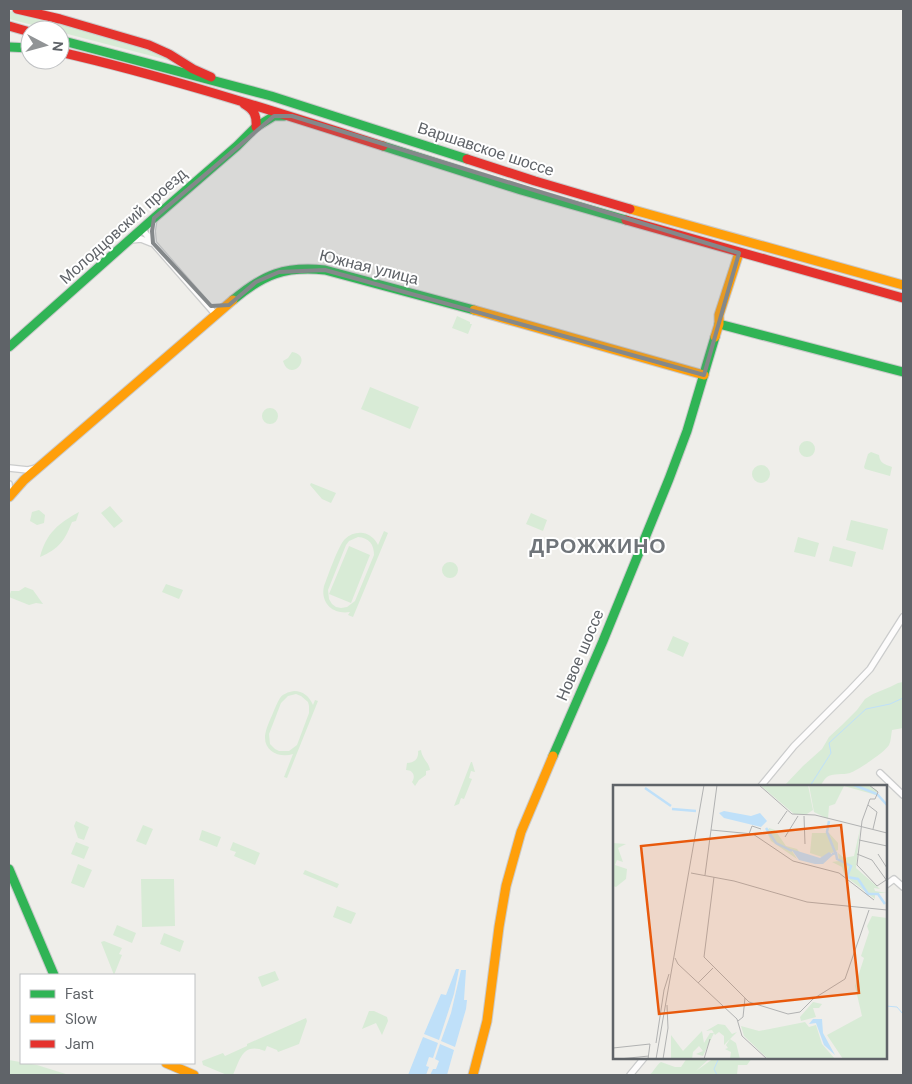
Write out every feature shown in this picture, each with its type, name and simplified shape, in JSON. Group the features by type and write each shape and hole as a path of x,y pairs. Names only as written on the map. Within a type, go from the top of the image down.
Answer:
{"street":[{"path":"17,9 60,19 149,45 169,54 203,74 232,85"},
{"name":"Варшавское шоссе","path":"70,43 232,85 618,206 903,285"},
{"name":"Варшавское шоссе","path":"70,54 235,99 521,190 903,298"},
{"path":"235,99 255,112 257,117 256,127"},
{"name":"Молодцовский проезд","path":"9,347 237,146 256,127 274,116 292,116"},
{"path":"153,243 154,218"},
{"path":"142,229 216,315"},
{"path":"129,240 141,239 153,243"},
{"name":"Новое шоссе","path":"473,1075 487,1021 506,886 521,832 666,488 687,431 719,324 719,315 739,252"},
{"name":"Южная улица","path":"9,497 24,480 256,282 279,272 292,269 325,270 704,375"},
{"path":"205,303 217,307 229,305"},
{"path":"205,303 208,314 206,324"},
{"path":"719,324 903,372"},
{"path":"9,469 28,470 38,468"},
{"path":"9,469 19,474 24,480"},
{"path":"9,484 9,490"},
{"path":"762,785 794,746 870,669 903,617"},
{"path":"880,773 903,795"},
{"path":"9,869 54,974"},
{"path":"887,884 894,879 903,887"},
{"path":"630,1075 643,1059"},
{"path":"168,1064 194,1075"}],"highlighted area":[{"path":"274,116 292,116 739,253 704,375 325,270 279,272 256,282 229,305 211,306 153,243 152,231 154,218"}],"green space":[{"path":"9,11 47,20 20,20 20,22 9,19"},
{"path":"70,26 162,54 175,62 70,35"},
{"path":"457,316 472,324 468,334 452,328"},
{"path":"292,352 299,354 301,363 299,367 291,370 286,367 283,361"},
{"path":"370,387 419,407 410,429 361,409"},
{"path":"267,408 273,408 278,413 276,422 267,424 262,419 262,413"},
{"path":"807,441 815,449 807,457 799,449"},
{"path":"871,452 879,455 882,462 892,467 890,476 865,469 868,454"},
{"path":"757,465 765,465 770,470 768,481 757,483 752,478 752,470"},
{"path":"311,483 336,493 331,503 322,499 310,485"},
{"path":"110,506 123,521 114,528 101,513"},
{"path":"39,510 45,515 44,523 37,525 30,521 32,512"},
{"path":"79,512 76,521 72,522 61,543 52,551 40,557 46,541 54,530 65,520"},
{"path":"531,513 547,520 543,531 526,524"},
{"path":"851,520 888,529 883,550 846,540"},
{"path":"384,531 388,533 353,617 348,615 350,612 333,610 326,602 323,592 336,554 342,543 349,536 361,533 370,536 378,545","holes":["358,537 370,542 374,555 355,601 347,607 336,607 329,599 328,590 346,545 349,541"]},
{"path":"798,537 819,543 815,557 794,552"},
{"path":"349,546 370,555 351,603 329,594"},
{"path":"833,546 856,552 852,567 829,561"},
{"path":"447,562 453,562 458,567 456,576 447,578 442,573 442,567"},
{"path":"166,584 183,590 179,599 162,592"},
{"path":"25,587 33,590 43,604 29,605 9,597 11,591 19,591"},
{"path":"673,636 689,643 683,657 667,650"},
{"path":"903,682 903,728 892,730 889,745 882,752 865,765 850,773 829,776 821,785 785,785 822,749 829,737 857,710 865,699"},
{"path":"294,691 305,695 313,705 315,700 318,701 287,778 284,777 293,754 283,755 270,750 265,742 265,736 268,724 280,698 284,694","holes":["296,694 308,702 309,713 297,745 289,751 279,751 270,744 269,734 281,703 288,696"]},
{"path":"421,750 430,770 426,771 426,775 415,786 412,782 413,774 406,770 407,763 416,760 418,751"},
{"path":"471,762 475,772 471,771 469,778 472,779 464,799 461,798 459,804 454,806"},
{"path":"76,821 89,827 84,840 78,838 74,826"},
{"path":"143,825 153,829 146,845 136,841"},
{"path":"202,830 221,837 217,847 199,840"},
{"path":"76,842 89,847 84,859 71,854"},
{"path":"233,842 260,853 255,865 234,856 236,852 230,850"},
{"path":"78,864 92,870 84,888 71,883"},
{"path":"305,870 339,884 337,888 303,874"},
{"path":"141,879 174,879 175,926 142,927"},
{"path":"337,906 356,913 351,924 333,917"},
{"path":"117,925 136,933 132,943 113,935"},
{"path":"164,933 184,941 180,952 160,944"},
{"path":"104,941 122,948 119,954 122,955 114,974 114,974 101,942"},
{"path":"275,971 279,980 262,987 258,977"},
{"path":"369,1011 374,1011 387,1017 388,1021 382,1035 376,1023 362,1029"},
{"path":"306,1018 307,1021 299,1044 278,1052 267,1046 265,1051 258,1049 247,1050 240,1058 233,1075 227,1075 203,1065 202,1061 223,1053 225,1056 247,1046 247,1044"},
{"path":"686,1059 709,1059 696,1071 713,1059 751,1059 747,1065 738,1065 737,1075 649,1075 661,1062 681,1067"},
{"path":"9,1060 20,1062 20,1064 37,1065 69,1075 9,1075"}],"water":[{"path":"456,969 459,969 454,994 439,1040 424,1034 441,994 446,995"},
{"path":"461,970 466,970 464,1000 467,1000 455,1047 441,1041 451,1013"},
{"path":"423,1037 438,1043 433,1058 429,1057 426,1066 429,1067 426,1075 408,1075"},
{"path":"440,1044 454,1050 447,1075 430,1075 433,1069 436,1069 439,1061 435,1059"}],"waterway":[{"path":"811,785 831,753 829,743 866,709 890,704 903,698"},
{"path":"887,1006 897,1007 903,1014"},
{"path":"717,1075 714,1069 719,1059"}],"traffic: fast":[{"path":"70,43 271,96 467,159"},
{"path":"9,47 20,48"},
{"path":"9,347 237,146 256,127 274,116 284,116"},
{"path":"383,146 521,190 626,220"},
{"path":"233,300 265,278 286,271 311,269 325,270 474,310"},
{"path":"719,324 903,372"},
{"path":"553,756 603,641 669,479 687,431 715,337"},
{"path":"9,869 54,974"}],"traffic: slow":[{"path":"630,209 903,285"},
{"path":"715,337 719,324 719,315 739,253"},
{"path":"9,497 24,480 233,300"},
{"path":"474,310 704,375"},
{"path":"473,1075 487,1021 506,886 521,832 553,756"},
{"path":"168,1064 194,1075"}],"traffic: jam":[{"path":"17,9 60,19 149,45 211,77"},
{"path":"9,26 20,29"},
{"path":"70,54 182,84 383,146"},
{"path":"244,104 254,113 256,127"},
{"path":"467,159 630,209"},
{"path":"626,220 903,298"}],"district":[{"name":"ДРОЖЖИНО","path":"598,546"}]}
